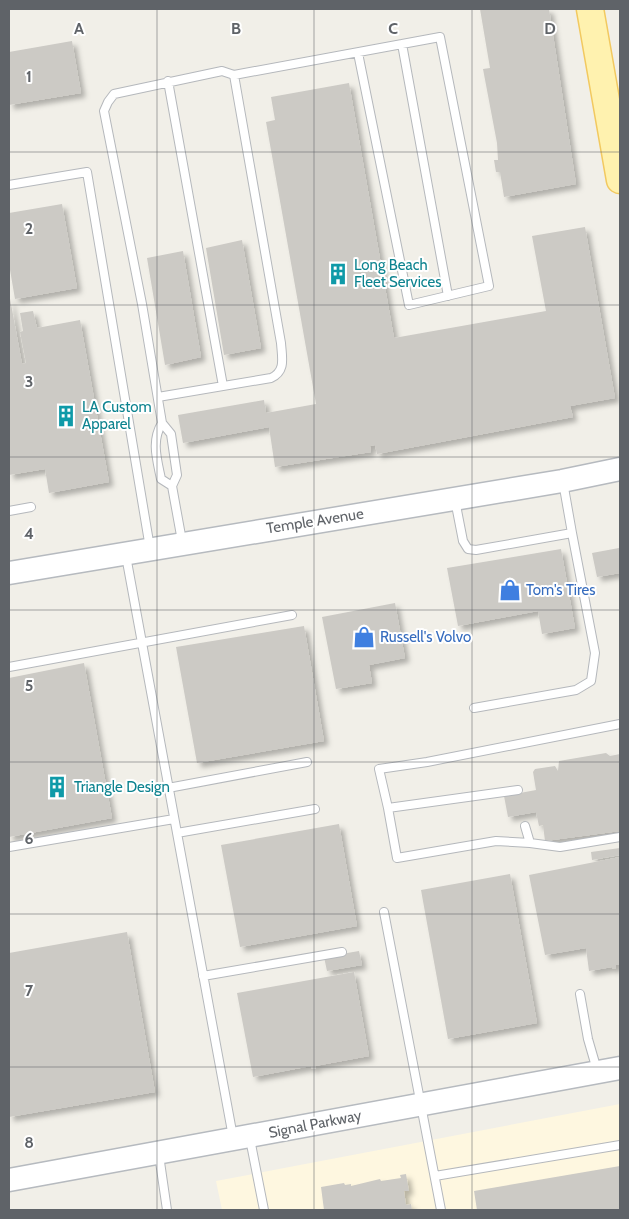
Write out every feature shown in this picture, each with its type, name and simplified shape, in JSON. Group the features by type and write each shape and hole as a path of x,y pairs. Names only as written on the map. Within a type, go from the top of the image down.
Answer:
{"main road":[{"path":"590,9 620,180"},
{"name":"Temple Avenue","path":"9,573 125,552 562,481 620,469"},
{"name":"Signal Parkway","path":"9,1180 620,1068"}],"lane":[{"path":"182,543 172,486 176,475 171,434 162,423 104,111 114,94 168,82 222,71 234,76 440,37 488,286 409,305 358,53"},
{"path":"402,44 448,296"},
{"path":"158,397 271,378 279,374 282,368 282,343 234,76"},
{"path":"168,82 223,386"},
{"path":"9,184 87,172 150,548"},
{"path":"162,423 154,436 158,467 161,479 172,486"},
{"path":"474,708 576,690 591,681 595,653 562,481"},
{"path":"455,498 463,541 468,548 476,550 572,533"},
{"path":"9,511 31,507"},
{"path":"125,552 203,976 241,1138 264,1210"},
{"path":"9,667 292,615"},
{"path":"620,724 427,762 379,769 397,858 496,840 560,847 620,837"},
{"path":"168,788 307,762"},
{"path":"388,808 518,790"},
{"path":"177,832 315,810"},
{"path":"9,846 174,819"},
{"path":"525,826 530,843"},
{"path":"384,912 413,1070 423,1104 442,1210"},
{"path":"203,976 342,952"},
{"path":"580,994 588,1039 597,1072"},
{"path":"435,1176 620,1145"},
{"path":"158,1152 168,1210"}],"shaded area":[{"path":"620,1104 620,1210 222,1210 216,1181"}],"building":[{"path":"480,9 549,9 576,184 504,197 500,172 496,172 494,160 498,160 497,143 483,69 490,68"},
{"path":"72,41 81,93 9,105 9,52"},
{"name":"Long Beach Fleet Services","path":"349,83 394,338 546,311 532,236 585,227 615,398 570,406 573,417 377,454 375,445 370,446 371,452 275,467 269,427 183,443 178,415 264,400 266,413 316,404 266,122 275,120 271,97"},
{"path":"62,204 77,288 15,299 9,264 9,213"},
{"path":"242,240 261,348 224,355 206,248"},
{"path":"183,251 201,357 165,365 147,258"},
{"name":"LA Custom Apparel","path":"9,293 22,364 26,363 20,332 23,331 20,313 33,311 37,328 80,320 109,482 49,493 45,469 9,475"},
{"path":"619,548 620,573 597,577 592,553"},
{"name":"Tom's Tires","path":"561,549 575,628 542,634 538,611 458,626 447,568"},
{"name":"Russell's Volvo","path":"395,603 405,658 369,665 372,683 336,689 322,617"},
{"path":"304,626 324,741 197,763 176,647"},
{"path":"84,663 112,818 9,837 9,678"},
{"path":"606,753 610,756 620,754 620,831 545,841 543,825 539,826 536,812 508,817 504,796 536,790 533,772 535,769 555,766 558,771 559,761"},
{"path":"339,824 357,926 240,947 221,845"},
{"path":"620,848 620,855 592,860 591,852"},
{"path":"620,857 620,965 616,965 616,968 612,969 612,967 589,971 586,948 545,955 529,875"},
{"path":"510,874 537,1023 448,1039 421,890"},
{"path":"127,932 155,1092 9,1117 9,953"},
{"path":"359,951 362,965 327,971 324,957"},
{"path":"354,972 369,1056 315,1066 316,1068 311,1069 311,1066 253,1077 237,993"},
{"path":"620,1166 620,1210 477,1210 474,1191"},
{"path":"406,1174 409,1191 404,1191 406,1205 411,1204 412,1210 324,1210 321,1187 344,1183 345,1185 351,1184 351,1186 380,1179 381,1181 401,1178 400,1175"}],"place":[{"name":"Long Beach Fleet Services","path":"338,274"},
{"name":"LA Custom Apparel","path":"66,416"},
{"name":"Tom's Tires","path":"510,590"},
{"name":"Russell's Volvo","path":"364,637"},
{"name":"Triangle Design","path":"57,787"}]}
